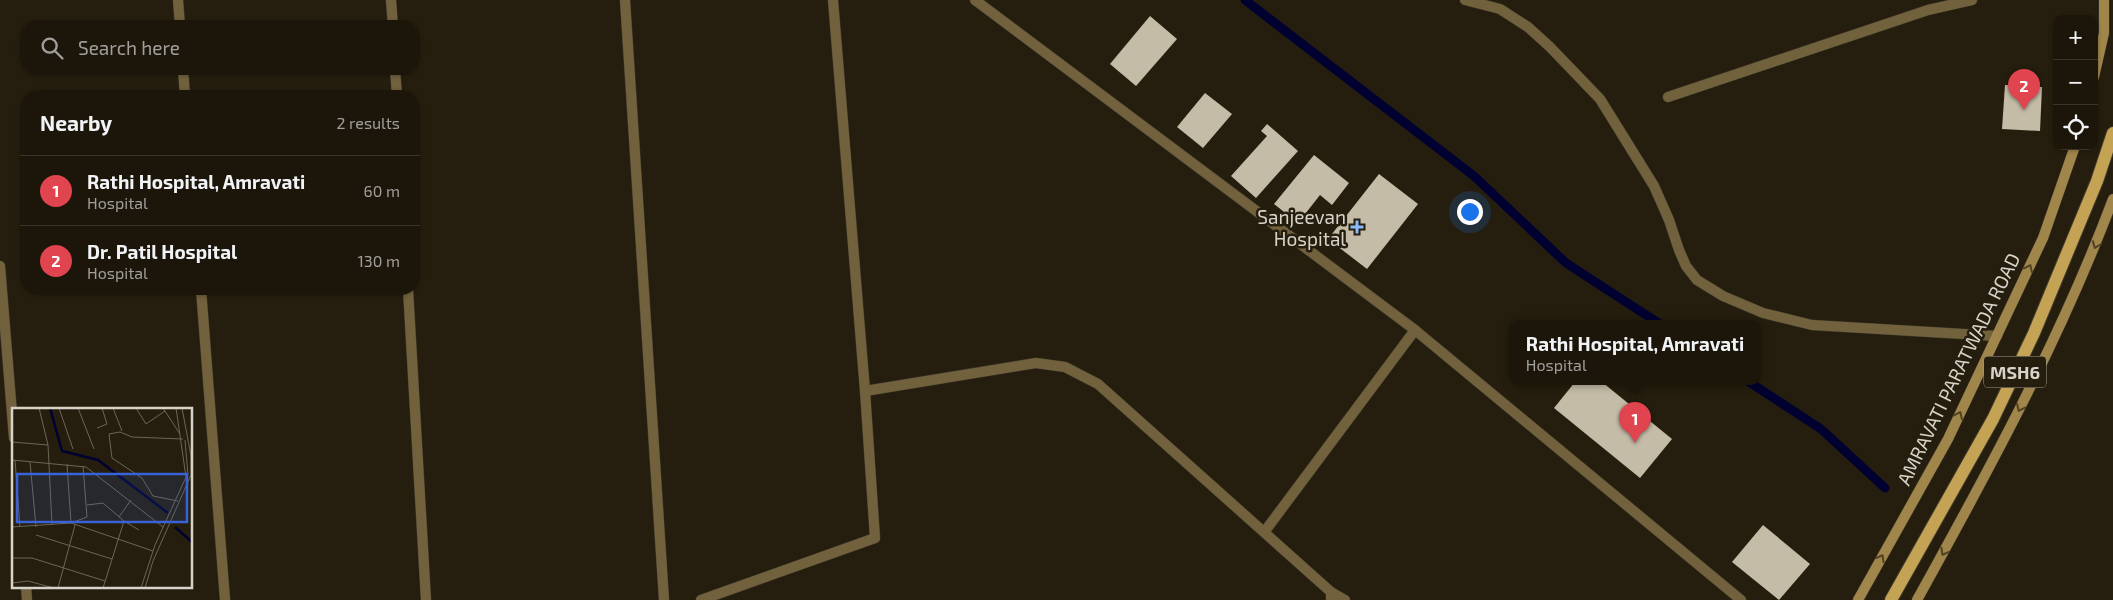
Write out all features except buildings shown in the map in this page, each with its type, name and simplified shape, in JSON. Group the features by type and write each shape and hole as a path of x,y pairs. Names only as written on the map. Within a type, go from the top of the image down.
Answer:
{"main road":[{"path":"2098,60 2104,33 2104,0"},
{"name":"MSH6","path":"1891,600 1992,419 2030,342 2098,181 2113,133"},
{"name":"AMRAVATI PARATWADA ROAD","path":"1858,600 1948,439 2043,238 2074,150"},
{"name":"MSH6","path":"1918,600 1994,462 2091,258 2113,199"}],"street":[{"path":"178,0 180,20"},
{"path":"391,0 393,20"},
{"path":"625,0 664,600"},
{"path":"701,600 875,538 833,0"},
{"path":"975,0 1415,330 1741,600"},
{"path":"1466,0 1500,9 1528,27 1600,99 1654,186 1686,266 1697,280 1724,296 1763,313 1812,324 1997,336"},
{"path":"1668,97 1928,10 1972,0"},
{"path":"184,75 185,90"},
{"path":"395,75 397,90"},
{"path":"0,266 12,413"},
{"path":"201,295 225,600"},
{"path":"408,295 426,600"},
{"path":"1265,531 1415,330"},
{"path":"865,391 1036,363 1066,367 1098,384 1265,531 1331,596 1345,600"}],"waterway":[{"path":"1245,0 1474,176 1566,263 1654,320"},
{"path":"1754,385 1821,429 1885,488"}],"place":[{"name":"Dr. Patil Hospital","path":"2024,110"},
{"name":"Sanjeevan Hospital","path":"1357,227"},
{"name":"Rathi Hospital, Amravati","path":"1635,443"}]}
